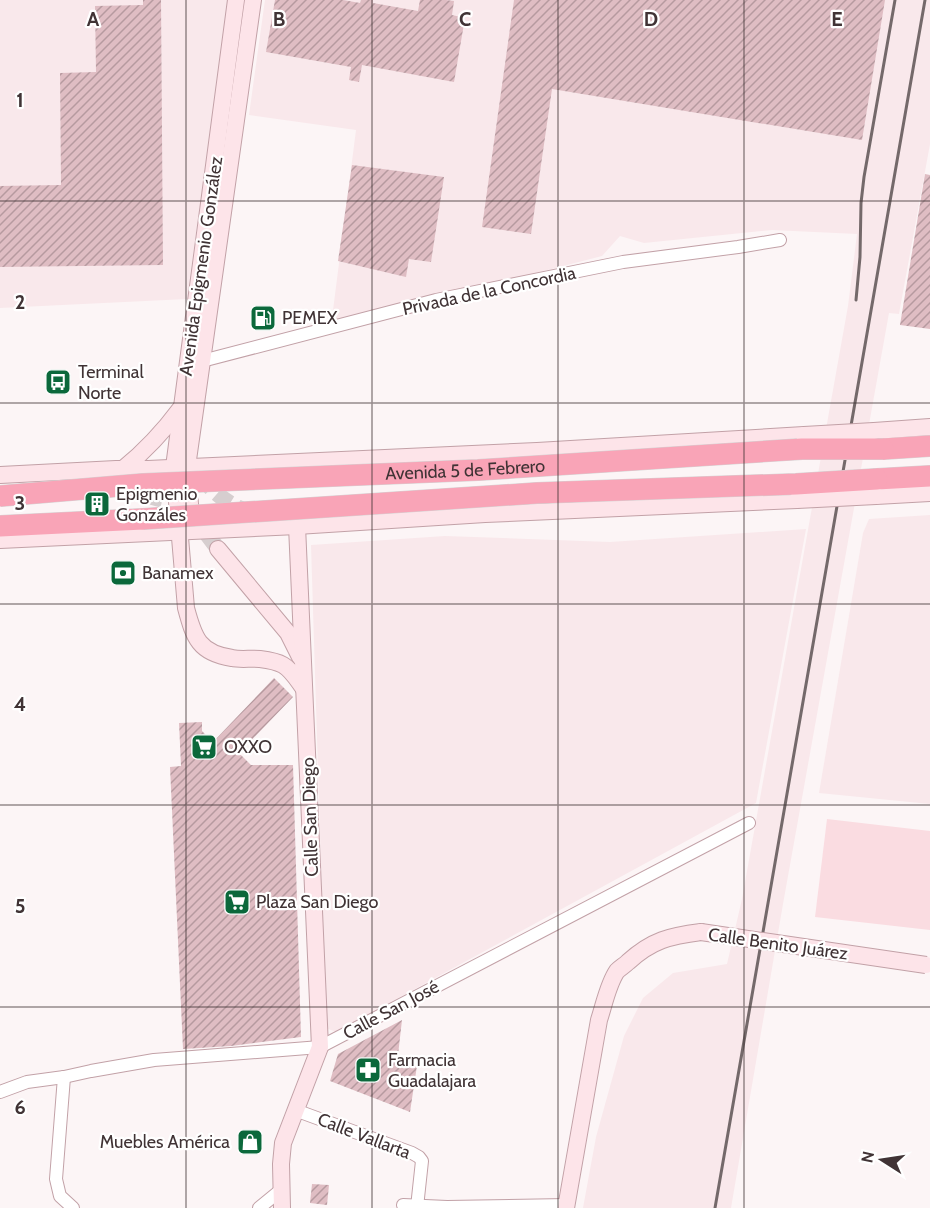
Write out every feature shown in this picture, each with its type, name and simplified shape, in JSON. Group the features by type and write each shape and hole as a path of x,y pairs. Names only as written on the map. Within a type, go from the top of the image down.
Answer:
{"highway":[{"name":"Avenida 5 de Febrero","path":"0,496 143,484 478,470 802,449 886,439 908,447 930,446"},
{"path":"908,447 930,441"},
{"name":"Avenida 5 de Febrero","path":"0,526 537,493 796,484 876,488 930,476"}],"main road":[{"name":"Avenida Epigmenio González","path":"236,0 186,408 181,467 186,532 182,565 186,608 192,630 202,645 213,653 234,658 272,661 283,665 304,689"},
{"name":"Avenida Epigmenio González","path":"183,446 202,361 253,0"},
{"path":"123,469 152,444 186,408"},
{"name":"Avenida 5 de Febrero","path":"0,475 537,452 804,435 886,439 930,428"},
{"path":"0,484 60,481"},
{"name":"Avenida 5 de Febrero","path":"0,540 797,500 876,488 930,494"},
{"path":"273,519 485,514"},
{"name":"Calle San Diego","path":"282,1208 283,1143 320,1047 297,526"},
{"path":"218,549 288,633 303,663"},
{"name":"Calle Benito Juárez","path":"566,1206 599,1020 606,995 617,972 635,955 656,941 701,932 928,966"}],"street":[{"name":"Privada de la Concordia","path":"202,361 436,300 623,262 780,240"},
{"name":"Calle San José","path":"0,1092 27,1082 154,1060 320,1047 749,823"},
{"path":"64,1077 56,1179 60,1196 73,1208"},
{"name":"Calle Vallarta","path":"295,1110 419,1157 422,1161 417,1207"},
{"path":"259,1208 281,1190"},
{"path":"404,1205 446,1208 566,1206"}],"shaded area":[{"path":"0,0 228,0 187,299 0,308"},
{"path":"265,0 930,0 930,144 899,314 889,313 731,1208 583,1208 596,1137 624,1036 643,998 673,973 727,964 742,899 848,306 857,234 772,230 644,243 620,236 602,256 331,326 356,130 249,115"},
{"path":"930,515 930,804 819,793 863,533 869,519"},
{"path":"806,529 756,803 336,1032 326,1028 311,545 445,536 610,542"},
{"path":"827,819 930,831 930,930 815,917"}],"building":[{"path":"143,0 161,0 163,265 0,267 0,186 61,185 60,73 96,72 95,6 143,5"},
{"path":"275,0 343,0 360,3 361,0 373,0 373,3 418,11 420,0 454,1 452,15 465,18 454,82 362,65 359,82 349,80 351,67 266,52"},
{"path":"514,0 885,0 862,140 552,89 531,234 482,227"},
{"path":"352,165 444,177 431,262 409,259 406,277 338,261"},
{"path":"925,174 930,175 930,329 900,325"},
{"name":"Plaza San Diego","path":"274,678 293,697 239,753 251,765 293,765 301,1037 231,1046 183,1049 170,767 181,766 179,723 202,722 202,731 213,742"},
{"path":"402,1020 398,1055 418,1059 410,1112 330,1081 338,1054"},
{"path":"312,1184 329,1185 327,1205 310,1203"}],"tunnel":[{"path":"201,476 222,498 250,512"},
{"path":"124,489 167,501 197,521 218,549"}],"railway":[{"path":"856,300 864,177 895,0"},
{"path":"715,1208 925,0"}],"place":[{"name":"PEMEX","path":"263,318"},
{"name":"Terminal Norte","path":"58,382"},
{"name":"Epigmenio Gonzáles","path":"97,504"},
{"name":"Banamex","path":"123,573"},
{"name":"OXXO","path":"204,747"},
{"name":"Plaza San Diego","path":"237,902"},
{"name":"Farmacia Guadalajara","path":"368,1070"},
{"name":"Muebles América","path":"250,1142"}]}
